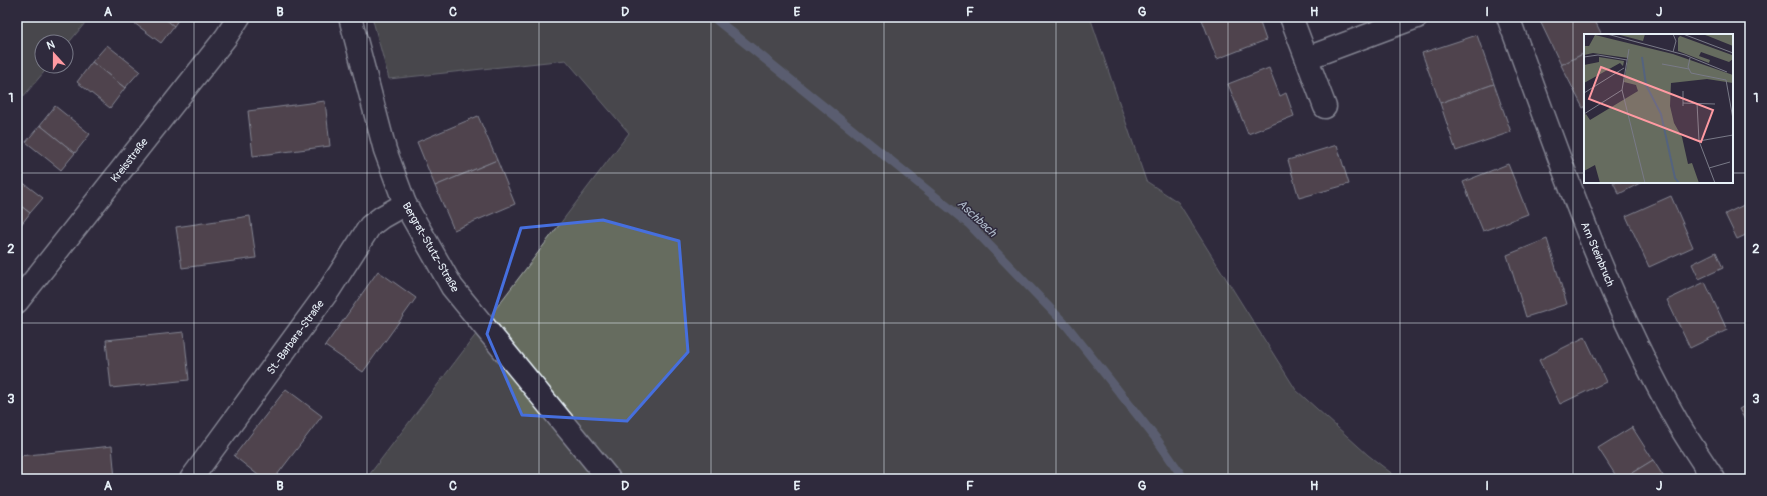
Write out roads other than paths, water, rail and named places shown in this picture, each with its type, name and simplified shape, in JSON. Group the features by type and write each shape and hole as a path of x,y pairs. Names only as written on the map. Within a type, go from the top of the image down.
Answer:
{"street":[{"name":"Kreisstraße","path":"17,302 226,37 239,17"},
{"name":"Bergrat-Stutz-Straße","path":"350,17 385,150 405,204 452,287 609,479"},
{"path":"1291,17 1326,107"},
{"path":"1307,58 1417,17"},
{"name":"Am Steinbruch","path":"1508,17 1574,198 1605,272 1678,424 1714,479"},
{"name":"St.-Barbara-Straße","path":"191,479 325,296 370,226 382,217 405,204"}],"waterway":[{"name":"Aschbach","path":"713,17 969,224 1067,326 1158,441 1184,479"}]}
